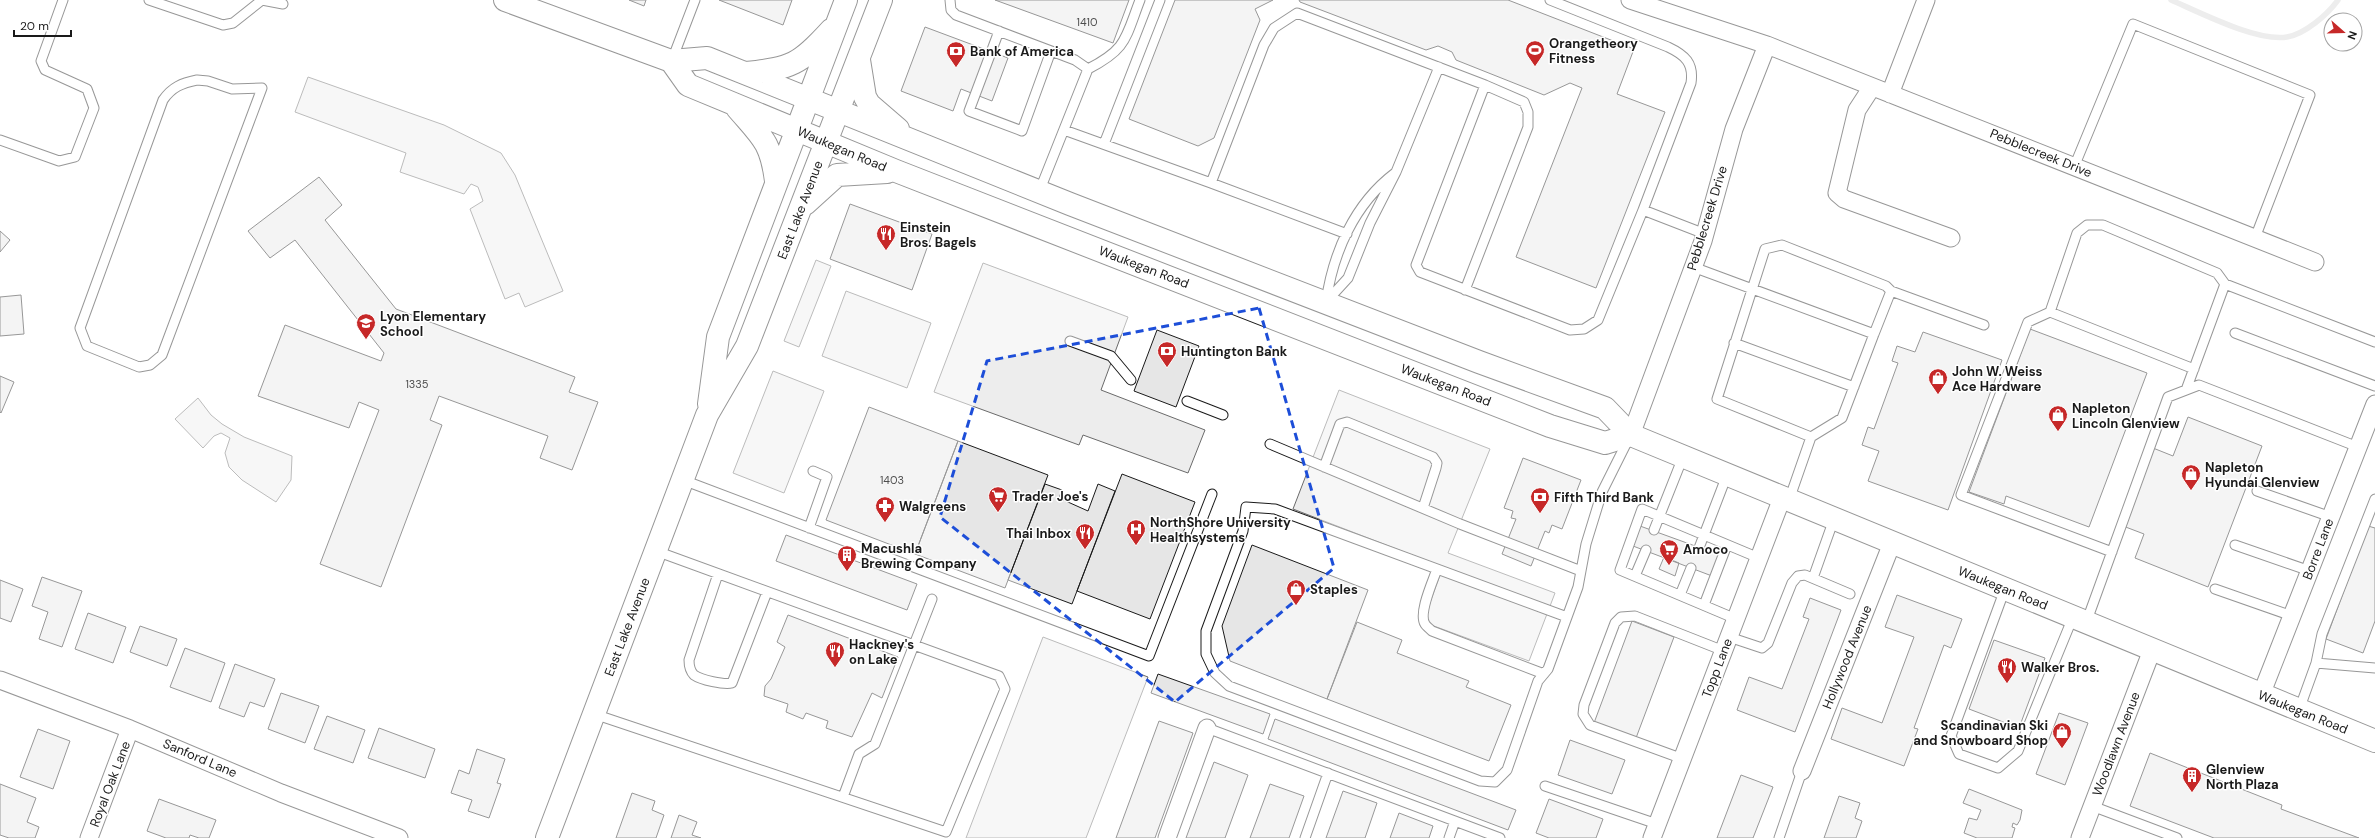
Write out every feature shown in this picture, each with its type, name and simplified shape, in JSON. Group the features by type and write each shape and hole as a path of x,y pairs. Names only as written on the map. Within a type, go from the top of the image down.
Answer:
{"main road":[{"name":"Waukegan Road","path":"505,0 671,61 707,58 1039,192 1479,362 1605,408 1631,435 2375,741"},
{"name":"East Lake Avenue","path":"707,415 718,337 846,0"},
{"name":"East Lake Avenue","path":"547,838 707,415 746,346 827,142 881,0"},
{"path":"743,73 780,69 791,66 801,60 838,22"},
{"path":"858,60 865,97 869,104 911,141"},
{"name":"Waukegan Road","path":"671,61 688,85 896,172 1550,426 1605,443 1631,435"},
{"path":"732,103 766,143 770,151 776,182"},
{"path":"801,208 837,175 896,172"}],"street":[{"name":"Pebblecreek Drive","path":"1630,0 1767,45 2314,262"},
{"path":"1890,94 1926,0"},
{"name":"Pebblecreek Drive","path":"1631,435 1705,234 1734,129 1767,45"},
{"path":"1872,87 1857,110 1837,193 1844,199 1951,238"},
{"name":"Borre Lane","path":"2261,694 2375,404"},
{"name":"Topp Lane","path":"1654,831 1683,759 1759,558 1786,499"},
{"name":"Hollywood Avenue","path":"1802,771 1892,543"},
{"name":"Woodlawn Avenue","path":"2080,838 2152,650"},
{"name":"Sanford Lane","path":"0,680 130,729 281,793 398,838"},
{"path":"1167,838 1207,728"},
{"name":"Royal Oak Lane","path":"89,838 130,729"}],"lane":[{"path":"0,140 59,161 76,157 94,108 87,89 45,70 41,61 63,0"},
{"path":"155,1 223,25 233,23 262,0 283,4"},
{"path":"671,61 694,0"},
{"path":"950,0 951,10 956,15 1075,60 1088,69"},
{"path":"1039,192 1088,69 1119,50 1124,42 1140,0"},
{"path":"1104,144 1160,0"},
{"path":"1485,85 1416,265 1420,272 1464,290 1570,330 1584,329 1598,320 1643,210 1691,83 1693,73 1690,63 1682,53 1668,46 1550,0"},
{"path":"1211,183 1264,45 1274,28 1297,14 1485,85 1524,102 1528,112 1528,127 1464,290"},
{"path":"2074,167 2133,24 2310,95 2254,238"},
{"path":"999,31 969,112 1022,131 1051,51"},
{"path":"1326,302 1348,278 1370,223 1396,172 1439,67"},
{"path":"197,80 208,81 232,89 262,88 162,355 150,365 139,367 87,346 80,328 163,100 169,91 182,83 197,80"},
{"path":"1064,130 1347,234"},
{"path":"1326,302 1331,273 1353,219 1376,187 1396,172"},
{"path":"1643,210 1705,234"},
{"path":"2050,312 2077,232 2087,224 2103,224 2217,273 2225,284 2375,342"},
{"path":"1811,437 1717,399 1765,249 1782,245 1886,286 1891,291 1984,325"},
{"path":"1693,267 1874,334"},
{"path":"2186,390 2225,284"},
{"path":"1786,499 1811,437 1842,418 1891,291"},
{"path":"2112,552 1961,495 2028,322 2050,312 2194,369"},
{"path":"2235,333 2375,386"},
{"path":"1070,340 1110,356 1131,380"},
{"path":"1734,343 1854,387"},
{"path":"2005,589 1952,736 1959,754 1998,768 2018,751 2112,552 2168,397 2200,385 2358,447"},
{"path":"1187,401 1223,415"},
{"path":"1324,467 1340,424 1347,422 1433,457 1437,463 1423,508"},
{"path":"1567,617 1275,509 1246,507 1243,531 1206,631 1206,654 1215,673 1229,686 1480,781 1495,782 1507,770 1538,681 1544,674 1567,617 1578,587 1586,544 1602,492 1631,435"},
{"path":"1270,444 1460,524 1581,571"},
{"path":"1654,530 1683,457"},
{"path":"808,528 827,477 813,471"},
{"path":"1699,548 1727,474"},
{"path":"683,480 1149,656 1212,494"},
{"path":"2257,492 2331,516"},
{"path":"2299,710 2316,663 2322,634 2375,499"},
{"path":"1736,619 1704,604 1620,570 1642,509 1759,558"},
{"path":"1813,578 1834,519"},
{"path":"1704,604 1727,545"},
{"path":"2235,545 2310,571"},
{"path":"1635,576 1646,550"},
{"path":"594,714 946,832 1005,689 999,676 656,551"},
{"path":"1680,595 1691,568"},
{"path":"1437,569 1425,603 1423,618 1425,624 1432,631 1544,674"},
{"path":"718,574 689,660 690,668 694,675 725,685 732,683 767,592"},
{"path":"1683,759 1590,725 1583,714 1584,705 1615,623 1621,618 1635,616 1726,644 1762,648 1768,644 1792,583 1798,576 1805,575 1850,594"},
{"path":"2215,589 2292,616"},
{"path":"843,797 858,754 875,744 932,599"},
{"path":"2316,663 2375,668"},
{"path":"1207,728 1500,838"},
{"path":"1779,838 1802,771"},
{"path":"1305,838 1328,773"},
{"path":"1545,786 1654,831"},
{"path":"2092,806 2177,838"},
{"path":"1449,838 1455,821"}],"highlighted area":[{"path":"1259,308 1334,568 1175,702 940,517 987,361"}],"shaded area":[{"path":"308,77 444,125 501,153 515,175 563,291 525,307 519,293 505,299 470,209 483,201 478,187 471,184 464,194 400,172 406,153 295,112"},
{"path":"816,260 831,266 799,347 784,341"},
{"path":"983,263 1128,317 1101,390 1205,430 1188,473 1083,435 1079,445 934,392"},
{"path":"846,291 931,323 907,388 822,356"},
{"path":"773,371 824,391 784,493 733,473"},
{"path":"1339,390 1490,449 1448,553 1555,593 1529,661 1423,622 1443,567 1293,509"},
{"path":"198,398 211,415 222,424 244,437 292,456 291,480 276,502 242,480 229,467 225,453 230,438 221,433 214,436 203,448 175,419"},
{"path":"1043,637 1148,677 1086,838 966,838"}],"building":[{"path":"629,0 646,0 644,6"},
{"path":"719,0 792,0 783,25"},
{"path":"995,0 1129,0 1113,43"},
{"path":"1175,0 1273,0 1255,9 1260,20 1214,138 1198,146 1129,119"},
{"path":"1299,0 1508,0 1634,49 1617,94 1665,112 1596,288 1516,257 1582,88 1570,83 1544,95 1456,60 1452,52 1438,46 1426,50 1300,2"},
{"name":"Bank of America","path":"925,27 1008,58 992,101 961,89 953,111 901,91"},
{"path":"319,177 342,205 325,220 396,309 575,377 569,392 598,402 572,470 540,458 548,436 439,396 430,420 442,425 381,587 320,564 379,410 359,402 349,428 258,396 285,325 381,361 384,353 295,240 270,258 248,231"},
{"path":"850,204 932,234 912,290 830,259"},
{"path":"0,231 10,240 0,252"},
{"path":"21,295 24,334 0,336 0,297"},
{"name":"Napleton Lincoln Glenview","path":"2030,329 2147,373 2089,527 2006,496 2004,504 1969,492"},
{"name":"Huntington Bank","path":"1157,330 1199,346 1176,407 1134,391"},
{"name":"John W. Weiss Ace Hardware","path":"1923,332 2002,360 1948,510 1868,481 1879,451 1862,445 1868,427 1874,429 1898,363 1892,361 1897,346 1915,352"},
{"path":"0,376 14,382 1,413 0,412"},
{"name":"Walgreens","path":"869,407 958,441 915,554 826,520"},
{"name":"Napleton Hyundai Glenview","path":"2188,417 2262,446 2208,587 2135,558 2144,534 2123,526 2153,448 2173,456"},
{"path":"958,441 1048,475 1005,588 915,554"},
{"name":"Fifth Third Bank","path":"1523,458 1581,480 1562,529 1552,525 1549,533 1545,531 1531,566 1502,554 1516,519 1511,518 1513,511 1504,508"},
{"name":"NorthShore University Healthsystems","path":"1122,474 1195,502 1150,619 1077,591"},
{"path":"1045,484 1062,490 1059,498 1088,511 1098,484 1115,491 1072,604 1008,580"},
{"name":"Amoco","path":"1640,526 1720,555 1712,576 1633,546"},
{"path":"2368,526 2375,528 2375,621 2363,653 2326,639"},
{"name":"Macushla Brewing Company","path":"786,535 917,584 907,610 776,561"},
{"name":"Staples","path":"1252,545 1368,590 1327,699 1230,661 1222,626"},
{"name":"Amoco","path":"1664,557 1679,563 1675,576 1659,569"},
{"path":"42,577 82,591 62,647 39,639 48,612 32,606"},
{"path":"0,580 23,589 11,622 0,618"},
{"path":"1897,595 1962,619 1951,648 1944,645 1914,728 1918,729 1904,766 1831,739 1842,708 1882,723 1914,637 1885,627"},
{"path":"1810,598 1841,610 1795,732 1737,710 1749,677 1782,689 1809,619 1803,617"},
{"path":"88,613 126,627 113,663 75,649"},
{"name":"Hackney's on Lake","path":"788,615 898,657 882,698 872,693 852,737 826,728 828,721 806,713 803,719 786,712 788,704 764,696 765,686 771,679 785,647 777,642"},
{"path":"1632,621 1674,637 1636,738 1594,723"},
{"path":"1357,622 1402,640 1397,653 1469,681 1466,687 1511,705 1489,761 1327,699"},
{"path":"140,626 177,639 167,666 130,652"},
{"name":"Walker Bros.","path":"1994,640 2045,658 2019,728 1969,709"},
{"path":"185,648 225,663 211,702 170,687"},
{"path":"235,664 275,679 264,707 250,702 244,717 219,708"},
{"path":"1158,674 1270,714 1263,734 1151,693"},
{"path":"281,693 319,706 305,743 268,729"},
{"name":"Scandinavian Ski and Snowboard Shop","path":"2059,713 2088,723 2065,785 2036,774"},
{"path":"327,716 365,730 353,763 314,749"},
{"path":"1275,719 1516,810 1508,830 1268,739"},
{"path":"1159,721 1193,733 1155,838 1116,838"},
{"path":"379,728 435,749 425,778 368,758"},
{"path":"38,729 70,741 53,789 20,777"},
{"path":"1570,740 1625,760 1612,794 1558,775"},
{"path":"477,749 505,759 497,783 501,784 489,818 468,811 472,800 451,793 459,770 469,774"},
{"name":"Glenview North Plaza","path":"2150,753 2282,805 2281,809 2359,838 2214,838 2130,806"},
{"path":"1214,762 1248,775 1225,838 1186,838"},
{"path":"1741,775 1773,787 1753,838 1717,838"},
{"path":"0,784 36,798 27,822 39,827 35,838 9,838 0,835"},
{"path":"1270,784 1304,796 1289,838 1250,838"},
{"path":"1969,789 2022,810 2020,820 2017,825 2013,823 2012,827 2015,828 2012,838 1977,838 1964,833 1969,818 1977,820 1981,810 1963,803"},
{"path":"1343,791 1377,803 1365,838 1326,838"},
{"path":"632,793 655,801 652,810 664,815 656,838 616,838"},
{"path":"1839,796 1860,803 1855,818 1862,821 1856,838 1824,838"},
{"path":"159,799 216,820 209,838 199,838 190,835 189,838 166,838 147,831"},
{"path":"1549,799 1603,819 1596,838 1549,838 1536,833"},
{"path":"1399,813 1433,826 1429,838 1390,838"},
{"path":"679,815 697,822 692,835 701,838 671,838"}],"waterway":[{"path":"2171,0 2244,31 2275,37 2287,37 2308,28 2322,18 2338,0"}],"place":[{"name":"Orangetheory Fitness","path":"1535,67"},
{"name":"Bank of America","path":"956,68"},
{"name":"Einstein Bros. Bagels","path":"886,251"},
{"name":"Lyon Elementary School","path":"366,340"},
{"name":"Huntington Bank","path":"1167,368"},
{"name":"John W. Weiss Ace Hardware","path":"1938,395"},
{"name":"Napleton Lincoln Glenview","path":"2058,432"},
{"name":"Napleton Hyundai Glenview","path":"2191,491"},
{"name":"Trader Joe's","path":"998,513"},
{"name":"Fifth Third Bank","path":"1540,514"},
{"name":"Walgreens","path":"885,523"},
{"name":"NorthShore University Healthsystems","path":"1136,546"},
{"name":"Thai Inbox","path":"1085,550"},
{"name":"Amoco","path":"1669,566"},
{"name":"Macushla Brewing Company","path":"847,572"},
{"name":"Staples","path":"1296,606"},
{"name":"Hackney's on Lake","path":"835,668"},
{"name":"Walker Bros.","path":"2007,684"},
{"name":"Scandinavian Ski and Snowboard Shop","path":"2062,749"},
{"name":"Glenview North Plaza","path":"2192,793"}]}
